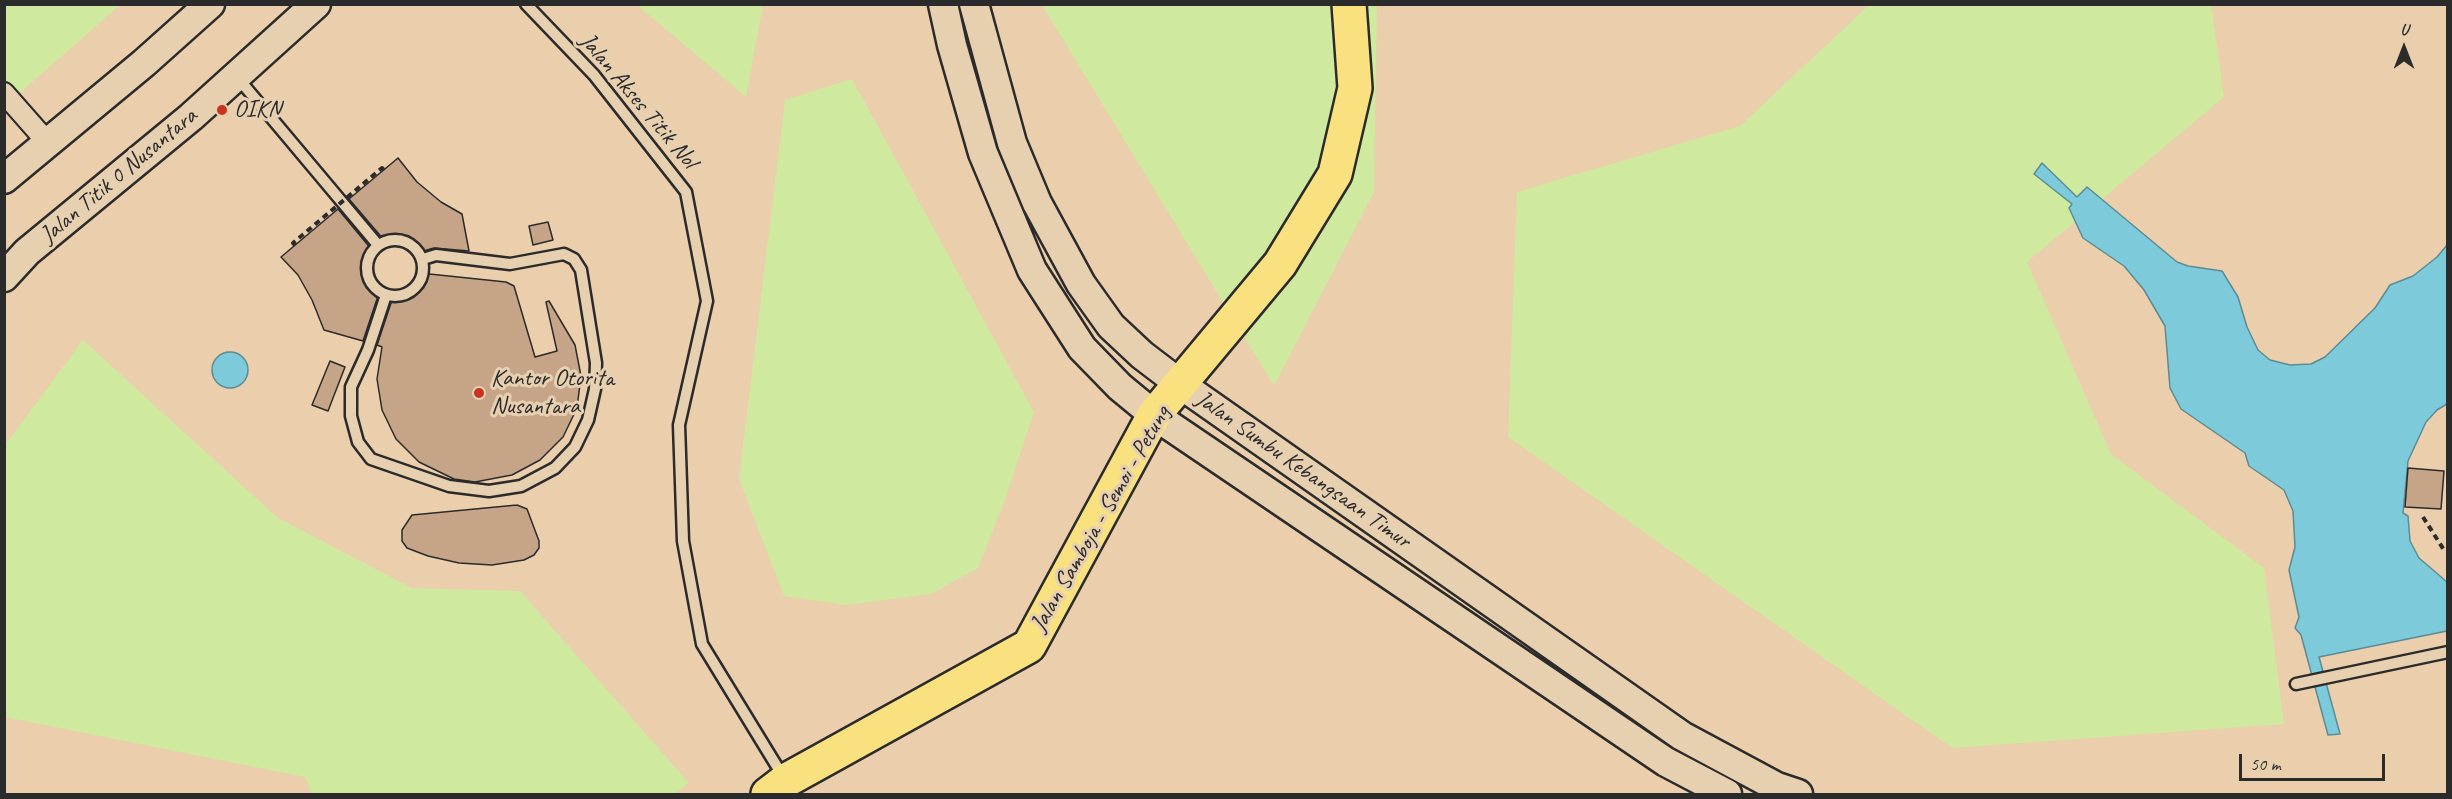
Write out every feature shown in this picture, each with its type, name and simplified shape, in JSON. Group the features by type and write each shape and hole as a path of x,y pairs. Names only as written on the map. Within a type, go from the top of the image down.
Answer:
{"highway":[{"name":"Jalan Samboja - Semoi - Petung","path":"777,788 1029,646 1154,415 1280,264 1335,174 1355,88 1349,4"}],"street":[{"path":"4,179 144,63 210,4"},
{"name":"Jalan Titik 0 Nusantara","path":"4,277 27,252 191,117 316,4"},
{"name":"Jalan Sumbu Kebangsaan Timur","path":"943,4 952,45 983,153 1032,270 1082,348 1120,387 1154,415 1666,762 1727,795"},
{"name":"Jalan Sumbu Kebangsaan Timur","path":"974,4 1012,143 1037,203 1081,284 1111,326 1142,355 1180,384 1682,736 1777,787 1798,795"},
{"path":"4,93 48,143"}],"lane":[{"name":"Jalan Akses Titik Nol","path":"526,4 594,75 686,192 707,301 679,425 683,541 702,644 777,788"},
{"path":"237,76 378,245"},
{"path":"390,240 404,240 415,247 423,258 423,274 416,288 402,296 386,296 373,287 366,273 368,257 378,245 390,240"},
{"path":"386,296 368,350 351,387 351,416 358,442 371,459 449,486 489,491 521,486 555,468 574,447 588,420 595,389 596,363 581,270 574,260 564,254 510,264 435,255 423,258"},
{"path":"2296,684 2448,652"}],"path":[{"path":"295,245 293,243 382,168 384,170"},
{"path":"2423,517 2444,550 2448,550"}],"green space":[{"path":"5,5 120,5 5,106"},
{"path":"637,5 763,5 746,97"},
{"path":"1042,5 1377,5 1374,192 1274,386"},
{"path":"1869,5 2211,5 2224,97 2027,262 2111,454 2264,568 2284,724 1952,748 1508,437 1517,192 1740,126"},
{"path":"852,79 1034,412 1006,497 978,568 931,594 846,605 784,596 739,479 785,100"},
{"path":"83,340 278,518 412,588 520,591 689,783 675,794 312,794 305,777 5,717 5,445"}],"water":[{"path":"2042,163 2077,197 2087,187 2177,262 2222,271 2238,297 2247,327 2258,350 2270,360 2290,365 2311,364 2325,357 2375,308 2390,285 2413,276 2437,257 2447,245 2447,404 2437,410 2426,422 2408,461 2403,513 2408,516 2410,541 2419,558 2447,582 2447,631 2319,657 2340,734 2328,735 2301,635 2295,628 2299,617 2289,570 2295,547 2293,511 2284,490 2249,466 2245,453 2181,409 2170,388 2165,326 2144,290 2124,266 2083,238 2069,208 2072,204 2034,174"},
{"path":"230,352 243,357 248,370 243,383 230,388 217,383 212,370 217,357"}],"building":[{"path":"398,158 417,182 441,202 462,214 469,251 434,248 420,252 416,256 403,244 391,243 385,246 384,240 349,199"},
{"path":"338,209 372,250 377,252 372,259 371,272 377,284 383,288 379,293 363,341 324,330 312,300 298,275 281,257"},
{"path":"548,222 553,240 533,245 529,226"},
{"name":"Kantor Otorita Nusantara","path":"420,273 506,282 514,286 535,357 557,351 546,302 549,301 575,345 581,376 577,408 563,437 540,460 512,475 475,482 454,479 419,462 396,439 382,410 377,379 382,347 377,345 393,297 392,291 401,292 413,285"},
{"path":"330,361 345,367 328,411 312,405"},
{"path":"2408,468 2444,471 2441,509 2405,507"},
{"path":"517,505 527,509 539,541 539,548 534,555 524,560 492,565 459,563 428,556 407,548 402,541 402,530 412,515"}],"place":[{"name":"OIKN","path":"222,110"},
{"name":"Kantor Otorita Nusantara","path":"479,393"}]}
